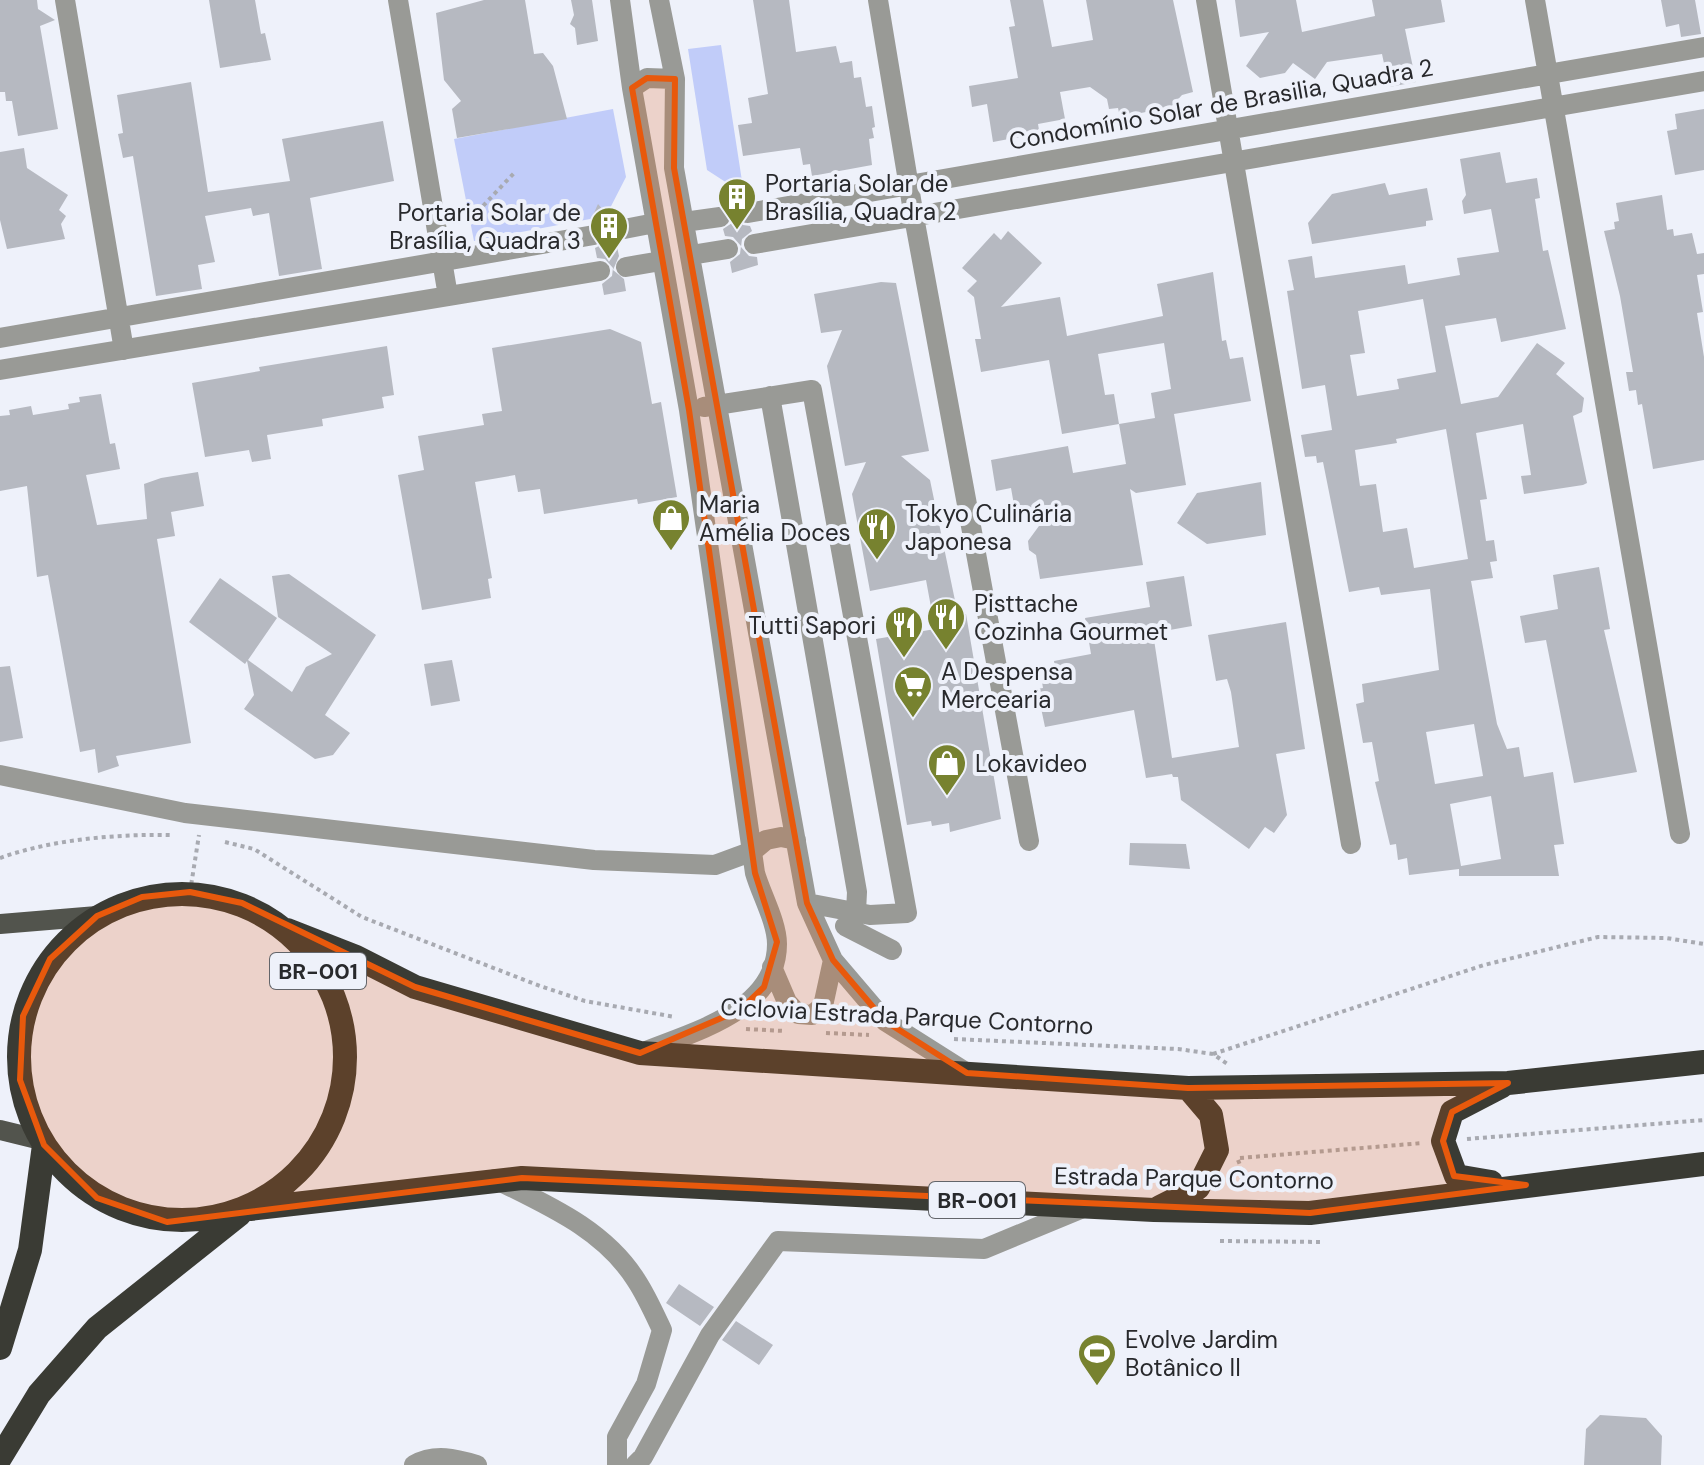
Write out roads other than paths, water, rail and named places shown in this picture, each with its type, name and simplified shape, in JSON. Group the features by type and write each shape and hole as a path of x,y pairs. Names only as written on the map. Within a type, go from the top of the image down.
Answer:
{"highway":[{"name":"BR-001","path":"0,1348 30,1250 42,1143 20,1080 23,1016 50,959 97,916 142,897 190,892 242,903 287,930 356,957 415,987 640,1053 1188,1088 1508,1083 1704,1062"},
{"name":"BR-001","path":"0,1458 39,1394 97,1328 315,1157 347,1080 336,997 287,930"},
{"path":"1508,1083 1452,1112 1443,1141 1456,1176 1526,1185"},
{"path":"1154,1210 1198,1188 1217,1150 1211,1115 1188,1088"},
{"name":"BR-001","path":"42,1143 97,1198 167,1222 245,1211"},
{"name":"Estrada Parque Contorno","path":"245,1211 495,1179 1154,1210 1310,1213 1704,1164"}],"main road":[{"path":"0,924 97,916"},
{"path":"0,1130 42,1143"}],"street":[{"path":"65,0 124,350"},
{"path":"398,0 448,296"},
{"path":"620,0 661,261 689,410 755,873 777,942 764,987 740,1010 640,1053"},
{"path":"659,0 675,79 674,168 807,903 833,960 885,1021 967,1073"},
{"path":"878,0 914,217 1029,841"},
{"path":"1206,0 1351,844"},
{"path":"1535,0 1680,834"},
{"name":"Condomínio Solar de Brasilia, Quadra 2","path":"748,213 1704,47"},
{"path":"632,88 647,78 675,79"},
{"path":"754,244 1704,81"},
{"path":"771,209 777,240"},
{"path":"684,222 720,217"},
{"path":"619,230 655,223"},
{"path":"0,338 594,235"},
{"path":"569,239 575,275"},
{"path":"691,255 728,249"},
{"path":"626,267 661,261"},
{"path":"0,370 600,271"},
{"path":"689,410 812,390 907,913 857,918 822,936"},
{"path":"770,396 857,892 857,918"},
{"path":"0,775 185,813 594,860 715,865 753,851 766,840 781,837 796,840"},
{"path":"807,903 857,918 892,950"},
{"path":"772,967 787,1002 798,1014 812,1015 823,1006 833,960"},
{"path":"495,1179 554,1208 609,1247 636,1278 662,1330 646,1384 617,1437 617,1465"},
{"path":"635,1465 643,1457 710,1335 778,1241 984,1249 1088,1206"},
{"path":"414,1465 423,1460 451,1457 477,1465"}],"place":[{"name":"Portaria Solar de Brasília, Quadra 2","path":"737,231"},
{"name":"Portaria Solar de Brasília, Quadra 3","path":"609,260"},
{"name":"Maria Amélia Doces","path":"671,552"},
{"name":"Tokyo Culinária Japonesa","path":"877,561"},
{"name":"Pisttache Cozinha Gourmet","path":"946,651"},
{"name":"Tutti Sapori","path":"904,659"},
{"name":"A Despensa Mercearia","path":"913,719"},
{"name":"Lokavideo","path":"947,797"},
{"name":"Evolve Jardim Botânico II","path":"1097,1387"}]}
